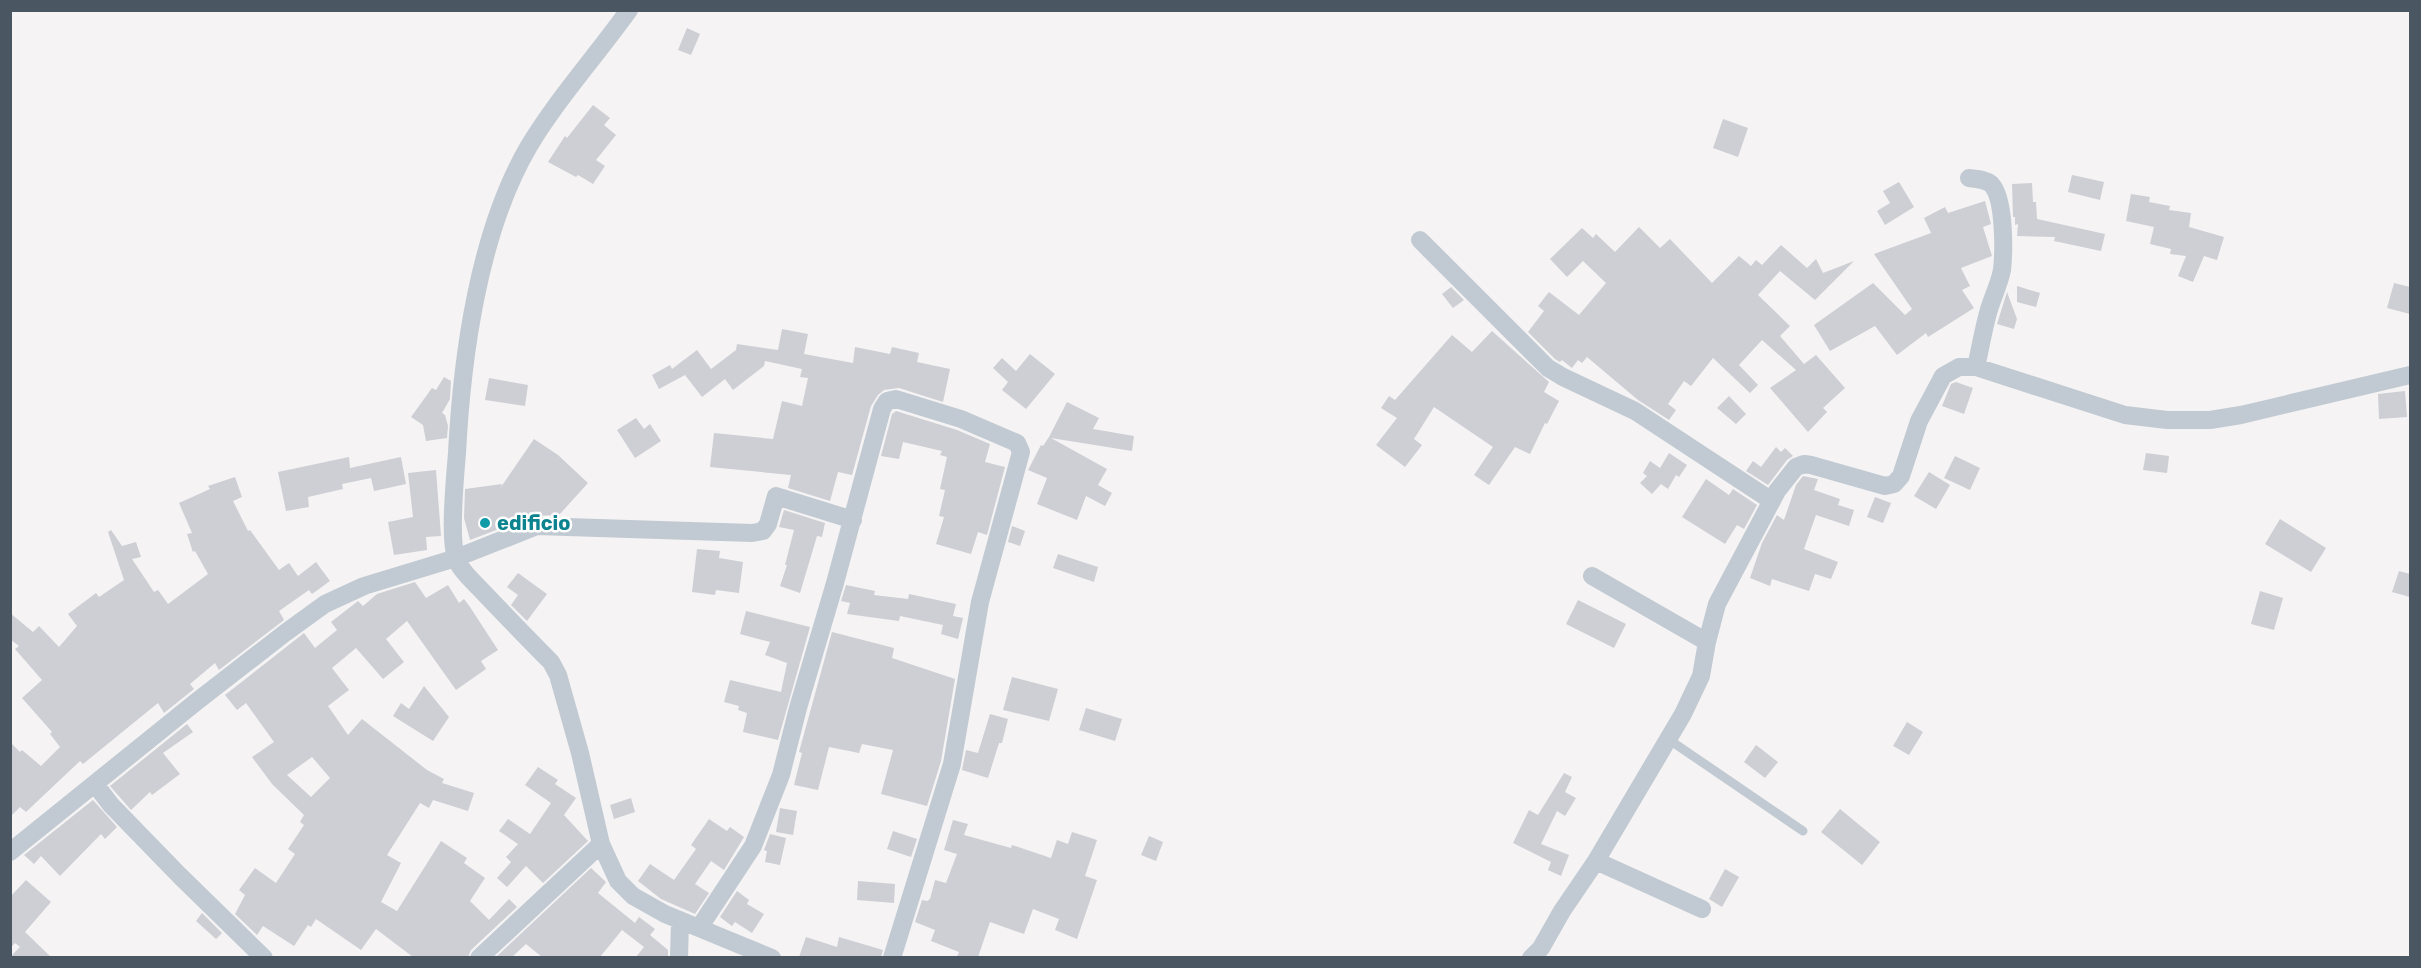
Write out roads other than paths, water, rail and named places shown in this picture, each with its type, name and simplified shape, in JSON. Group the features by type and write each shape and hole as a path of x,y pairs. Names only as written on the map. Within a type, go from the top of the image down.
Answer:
{"street":[{"path":"629,10 567,90 530,146 501,205 484,268 465,362 455,484 456,558 479,588 551,662 558,675 580,753 601,844 618,881 633,896 680,920 772,957"},
{"path":"1969,178 1983,180 1992,185 1999,201 2003,234 2002,268 1998,287 1988,313 1976,368"},
{"path":"1420,240 1548,368 1635,411 1772,501"},
{"path":"1532,957 1541,948 1562,911 1596,861 1683,714 1701,676 1707,642 1718,604 1772,501 1796,467 1804,464 1886,486 1894,484 1901,476 1919,421 1943,376 1959,367 1976,368 2125,415 2167,420 2210,420 2241,415 2410,375"},
{"path":"699,928 753,846 781,775 882,409 887,401 896,399 952,416 1001,436 1020,447 1020,460 980,602 952,764 892,957"},
{"path":"10,852 196,702 325,604 364,586 456,558 537,526 752,533 763,531 768,524 776,496 853,520"},
{"path":"1592,576 1707,642"},
{"path":"95,784 126,821 264,957"},
{"path":"479,957 601,844"},
{"path":"1596,861 1702,909"},
{"path":"679,957 680,920"}],"lane":[{"path":"1668,739 1803,831"}],"place":[{"name":"edificio","path":"485,523"}]}
